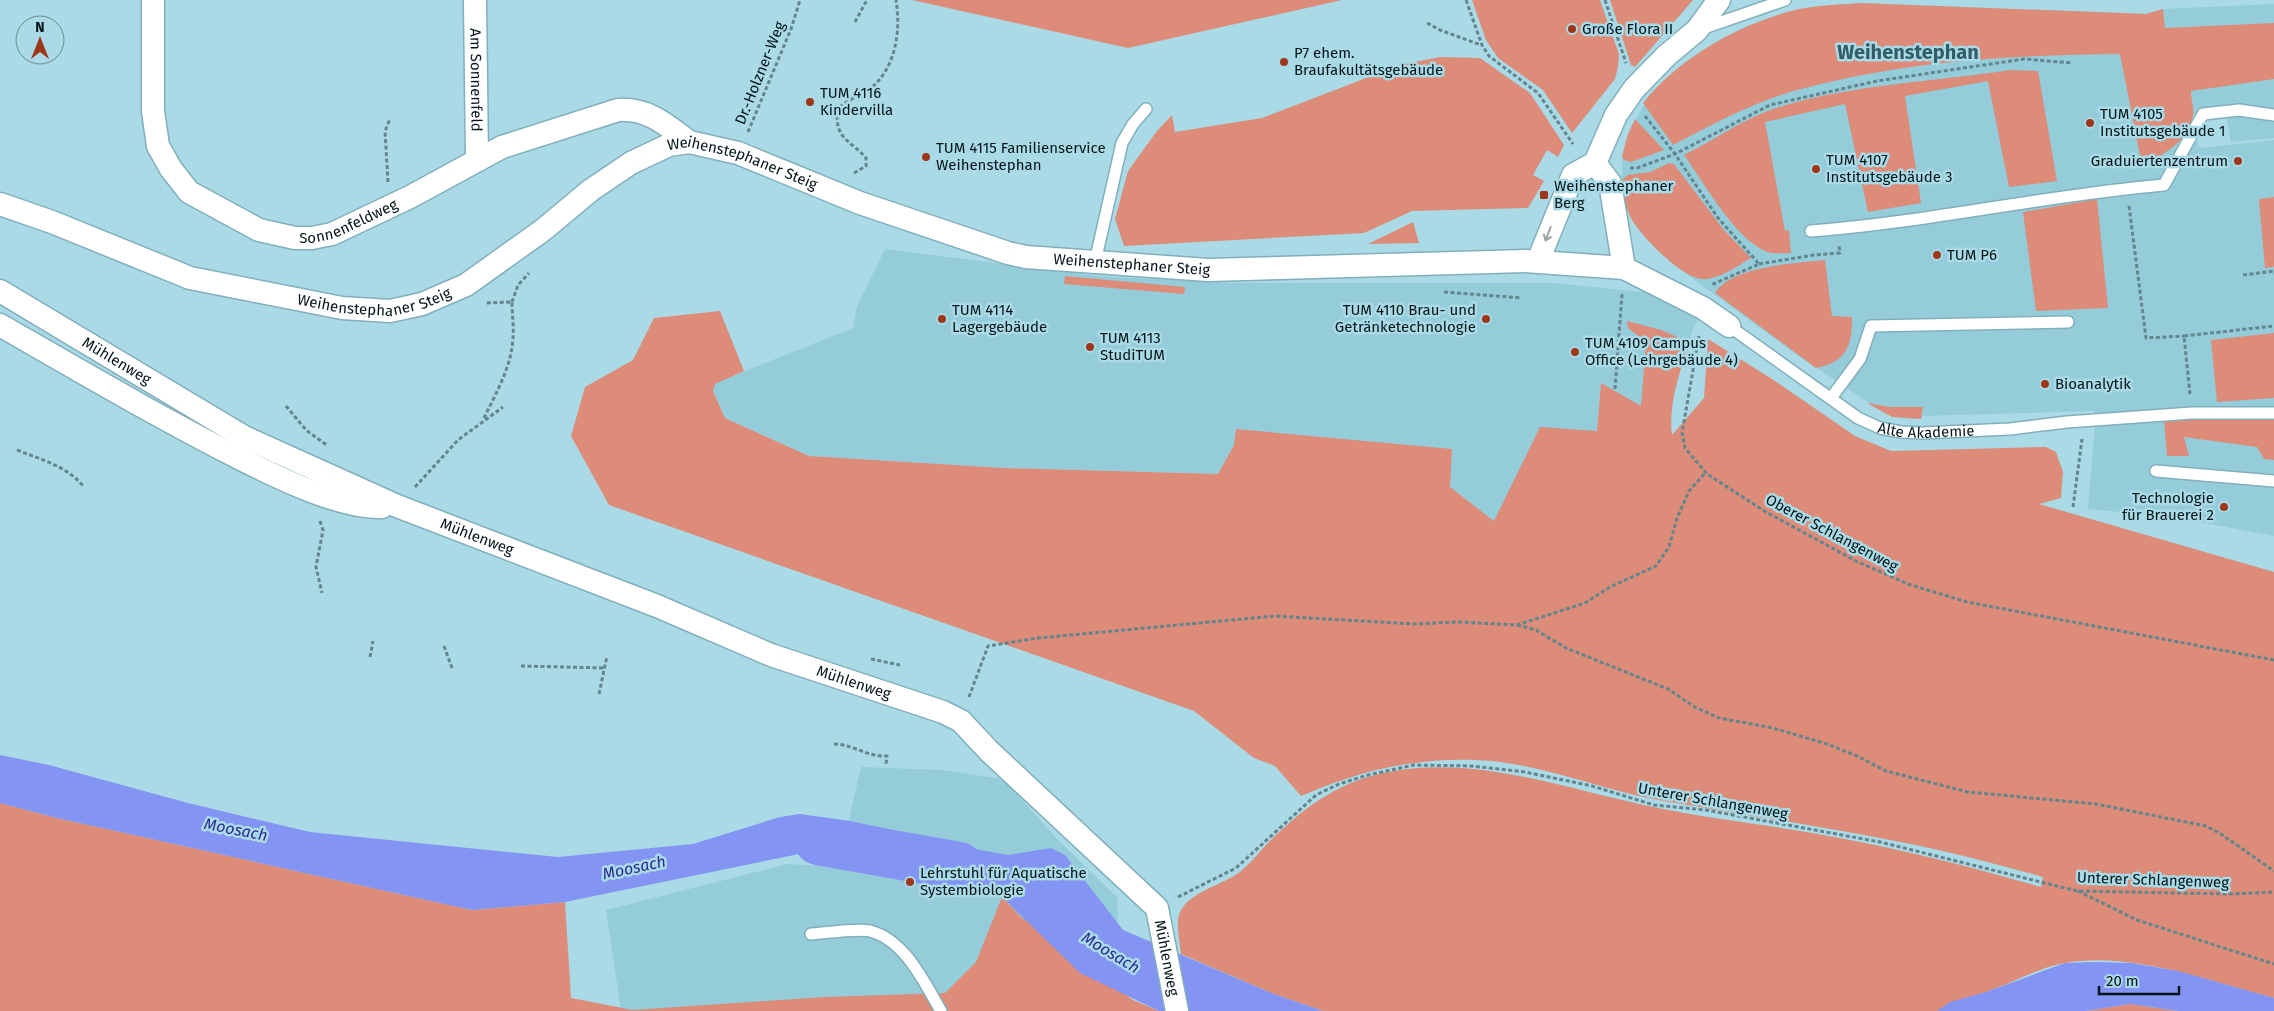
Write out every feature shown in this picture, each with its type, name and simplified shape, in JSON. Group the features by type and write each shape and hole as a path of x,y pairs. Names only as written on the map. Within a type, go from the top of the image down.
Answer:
{"street":[{"name":"Sonnenfeldweg","path":"153,0 154,111 158,146 171,169 189,192 258,230 295,238 312,238 332,234 389,208 502,146 624,109 649,114 660,119 689,142"},
{"name":"Am Sonnenfeld","path":"475,0 477,159"},
{"path":"1595,163 1610,183 1624,268 1538,260 1573,175 1595,163 1616,115 1634,90 1666,56 1697,30 1718,0"},
{"name":"Weihenstephaner Steig","path":"0,204 52,222 190,278 342,308 390,311 422,304 466,285 543,230 592,190 631,163 669,145 689,142 738,153 860,203 1008,253 1026,257 1208,270 1538,260"},
{"name":"Alte Akademie","path":"1624,268 1704,308 1729,326"},
{"name":"Mühlenweg","path":"0,291 244,437 398,506 657,606 771,655 944,712 961,721 989,751 1158,908 1177,1011"},
{"name":"Mühlenweg","path":"2,332 285,481 350,503 374,507 398,506"}],"lane":[{"path":"1697,30 1785,0"},
{"path":"1095,262 1122,143 1133,124 1146,109"},
{"path":"1811,231 1930,217 2127,188 2164,185 2203,114 2239,110 2274,115"},
{"path":"1831,398 1860,359 1871,326 2068,322"},
{"name":"Alte Akademie","path":"1729,326 1858,418 1880,428 1901,432 2010,429 2067,422 2192,413 2274,413"},
{"path":"2156,471 2274,481"},
{"path":"811,934 869,931 886,939 901,951 916,969 941,1011"}],"path":[{"name":"Dr.-Holzner-Weg","path":"738,153 791,29 800,0"},
{"path":"855,22 867,0"},
{"path":"851,173 860,171 866,166 866,158 842,137 837,116 838,109 870,89 889,67 894,56 896,0"},
{"path":"1466,0 1482,45 1496,62 1538,93 1573,144"},
{"path":"1605,0 1627,67"},
{"path":"1427,23 1440,30 1482,45"},
{"path":"1622,167 1637,168 1675,154 1770,104 1876,81 2024,59 2072,62"},
{"path":"1640,110 1675,154"},
{"path":"389,208 385,132 390,119"},
{"name":"Oberer Schlangenweg","path":"1675,154 1718,218 1758,264 1708,288 1682,433 1685,448 1706,472 1766,512 1856,561 1908,584 1967,602 2274,660"},
{"path":"2127,188 2146,338 2184,336 2274,326"},
{"path":"1615,389 1624,268"},
{"path":"2243,275 2274,272"},
{"path":"1444,292 1521,298"},
{"path":"480,304 512,302 513,337 511,356 484,420"},
{"path":"2184,336 2188,382"},
{"path":"286,406 306,430 333,450"},
{"path":"398,506 458,440 502,407"},
{"path":"2073,507 2083,440 2080,437"},
{"path":"17,450 62,467 74,475 84,487"},
{"path":"1517,625 1585,603 1610,587 1656,566 1669,547 1677,518 1689,491 1706,472"},
{"path":"312,518 320,520 323,526 316,559 322,593"},
{"path":"961,721 988,646 1038,638 1276,616 1413,624 1458,622 1517,625 1536,630 1566,648 1668,689 1695,707 1719,718 1773,728 1827,744 1886,771 1968,792 2096,804 2206,826 2221,834 2274,872"},
{"path":"370,657 373,641"},
{"path":"444,646 452,668"},
{"path":"599,694 607,656"},
{"path":"871,659 900,665"},
{"path":"521,666 606,668"},
{"path":"834,744 846,744 857,751 887,756 886,764"},
{"name":"Unterer Schlangenweg","path":"1158,908 1236,868 1316,795 1339,784 1368,775 1414,765 1472,766 1525,772 1592,786 1654,805 1706,810 1880,842 2077,891 2232,894 2274,892"},
{"path":"2077,891 2137,920 2274,964"}],"shaded area":[{"path":"912,0 1342,0 1128,48"},
{"path":"1472,0 1600,0 1619,54 1618,67 1615,79 1572,133 1543,90 1498,58 1486,40"},
{"path":"1610,0 1693,0 1635,67 1631,65"},
{"path":"1860,3 2146,14 2163,9 2274,4 2274,138 2231,142 2226,115 2199,118 2193,114 2191,91 2179,118 2189,127 2200,148 2274,140 2274,536 2173,517 2088,509 2095,424 2094,411 1923,416 1921,419 1902,418 1886,414 1797,355 1677,267 1647,240 1632,219 1622,185 1622,156 1628,134 1650,94 1690,59 1740,29 1791,11 1820,6"},
{"path":"1860,3 2146,14 2163,9 2165,28 2274,23 2274,79 2191,91 2193,115 2187,132 2174,146 2142,166 2120,54 2001,58 1882,71 1805,88 1771,98 1738,112 1673,145 1643,103 1657,87 1691,58 1729,35 1750,25 1770,17 1800,9"},
{"path":"1440,57 1480,58 1530,93 1564,145 1558,157 1547,150 1533,175 1544,181 1528,208 1412,211 1364,233 1124,246 1115,219 1128,171 1157,131 1172,115 1175,132 1262,118 1400,65"},
{"path":"2010,70 2038,71 2057,181 2009,187 1988,81 1905,96 1921,203 1868,212 1845,104 1765,122 1785,231 1789,230 1791,253 1768,252 1750,242 1719,207 1684,155 1755,116 1807,99 1865,88"},
{"path":"1635,119 1664,150 1631,162 1624,160 1622,156 1628,134"},
{"path":"1669,163 1674,164 1724,230 1751,258 1721,275 1702,279 1684,272 1663,256 1644,236 1632,220 1624,200 1623,179 1628,175 1650,172"},
{"path":"2274,197 2274,267 2265,268 2259,199"},
{"path":"2097,199 2108,308 2036,311 2023,212"},
{"path":"1413,222 1419,243 1368,244"},
{"path":"885,249 1097,276 1234,283 1553,283 1652,293 1699,318 1694,326 1676,383 1670,418 1547,562 1416,461 1234,445 1218,474 1004,468 809,456 725,418 713,390 715,383 853,328 857,306"},
{"path":"1825,260 1832,316 1852,317 1852,327 1849,344 1841,357 1835,362 1816,368 1715,293 1723,284 1749,271"},
{"path":"1065,276 1185,287 1184,294 1064,284"},
{"path":"720,311 744,371 715,384 713,391 725,418 809,456 1004,468 1218,474 1234,445 1236,429 1452,449 1450,487 1494,521 1540,427 1597,431 1601,383 1641,406 1646,342 1628,328 1627,321 1661,330 1689,342 1673,400 1672,435 1704,398 1708,339 1772,379 1855,436 1891,451 2046,447 2056,452 2063,472 2061,498 2039,504 2274,572 2274,998 2171,970 2117,961 2090,960 2065,963 2029,974 1937,1011 1323,1011 1274,994 1181,954 1178,929 1179,915 1183,907 1197,894 1241,871 1290,822 1326,796 1353,782 1403,769 1439,767 1511,774 1653,807 1807,832 1883,847 2041,887 2043,877 1921,846 1658,800 1545,771 1498,762 1452,760 1408,764 1365,773 1301,796 1275,766 1254,758 1194,711 609,505 571,436 585,387 633,360 654,318"},
{"path":"2274,333 2274,398 2217,402 2211,340"},
{"path":"1867,403 1890,407 1923,407 1921,419 1892,417"},
{"path":"2274,414 2274,460 2264,459 2257,447 2184,437 2189,456 2167,456 2164,421"},
{"name":"Lehrstuhl für Aquatische Systembiologie","path":"861,767 941,770 1003,779 1061,843 1117,897 1120,1011 621,1011 606,910 788,864 838,867"},
{"path":"0,803 57,818 472,910 565,902 571,998 633,1010 824,997 945,993 976,962 1002,897 1021,917 1133,1000 1159,1011 0,1011"},
{"path":"2130,1004 2178,1011 2086,1011"}],"water":[{"path":"0,755 49,765 188,803 310,832 558,857 693,844 780,817 800,814 850,821 888,829 880,860 804,853 565,902 472,910 57,818 0,803"},
{"path":"953,845 1008,855 1051,848 1065,855 1123,930 1274,994 1323,1011 1159,1011 1080,973 1002,897 911,872 896,853"},
{"path":"2065,963 2132,963 2178,971 2274,998 2274,1011 2178,1011 2130,1004 2086,1011 1937,1011 1950,1002 1986,992"}],"waterway":[{"name":"Moosach","path":"818,841 959,866"}],"place":[{"name":"Große Flora II","path":"1572,29"},
{"name":"P7 ehem. Braufakultätsgebäude","path":"1284,62"},
{"name":"TUM 4116 Kindervilla","path":"810,102"},
{"name":"TUM 4105 Institutsgebäude 1","path":"2090,123"},
{"name":"TUM 4115 Familienservice Weihenstephan","path":"926,157"},
{"name":"Graduiertenzentrum","path":"2238,161"},
{"name":"TUM 4107 Institutsgebäude 3","path":"1816,169"},
{"name":"Weihenstephaner Berg","path":"1544,195"},
{"name":"TUM P6","path":"1937,255"},
{"name":"TUM 4114 Lagergebäude","path":"942,319"},
{"name":"TUM 4110 Brau- und Getränketechnologie","path":"1486,319"},
{"name":"TUM 4113 StudiTUM","path":"1090,347"},
{"name":"TUM 4109 Campus Office (Lehrgebäude 4)","path":"1575,352"},
{"name":"Bioanalytik","path":"2045,384"},
{"name":"Technologie für Brauerei 2","path":"2224,507"},
{"name":"Lehrstuhl für Aquatische Systembiologie","path":"910,882"}],"district":[{"name":"Weihenstephan","path":"1908,52"}]}
